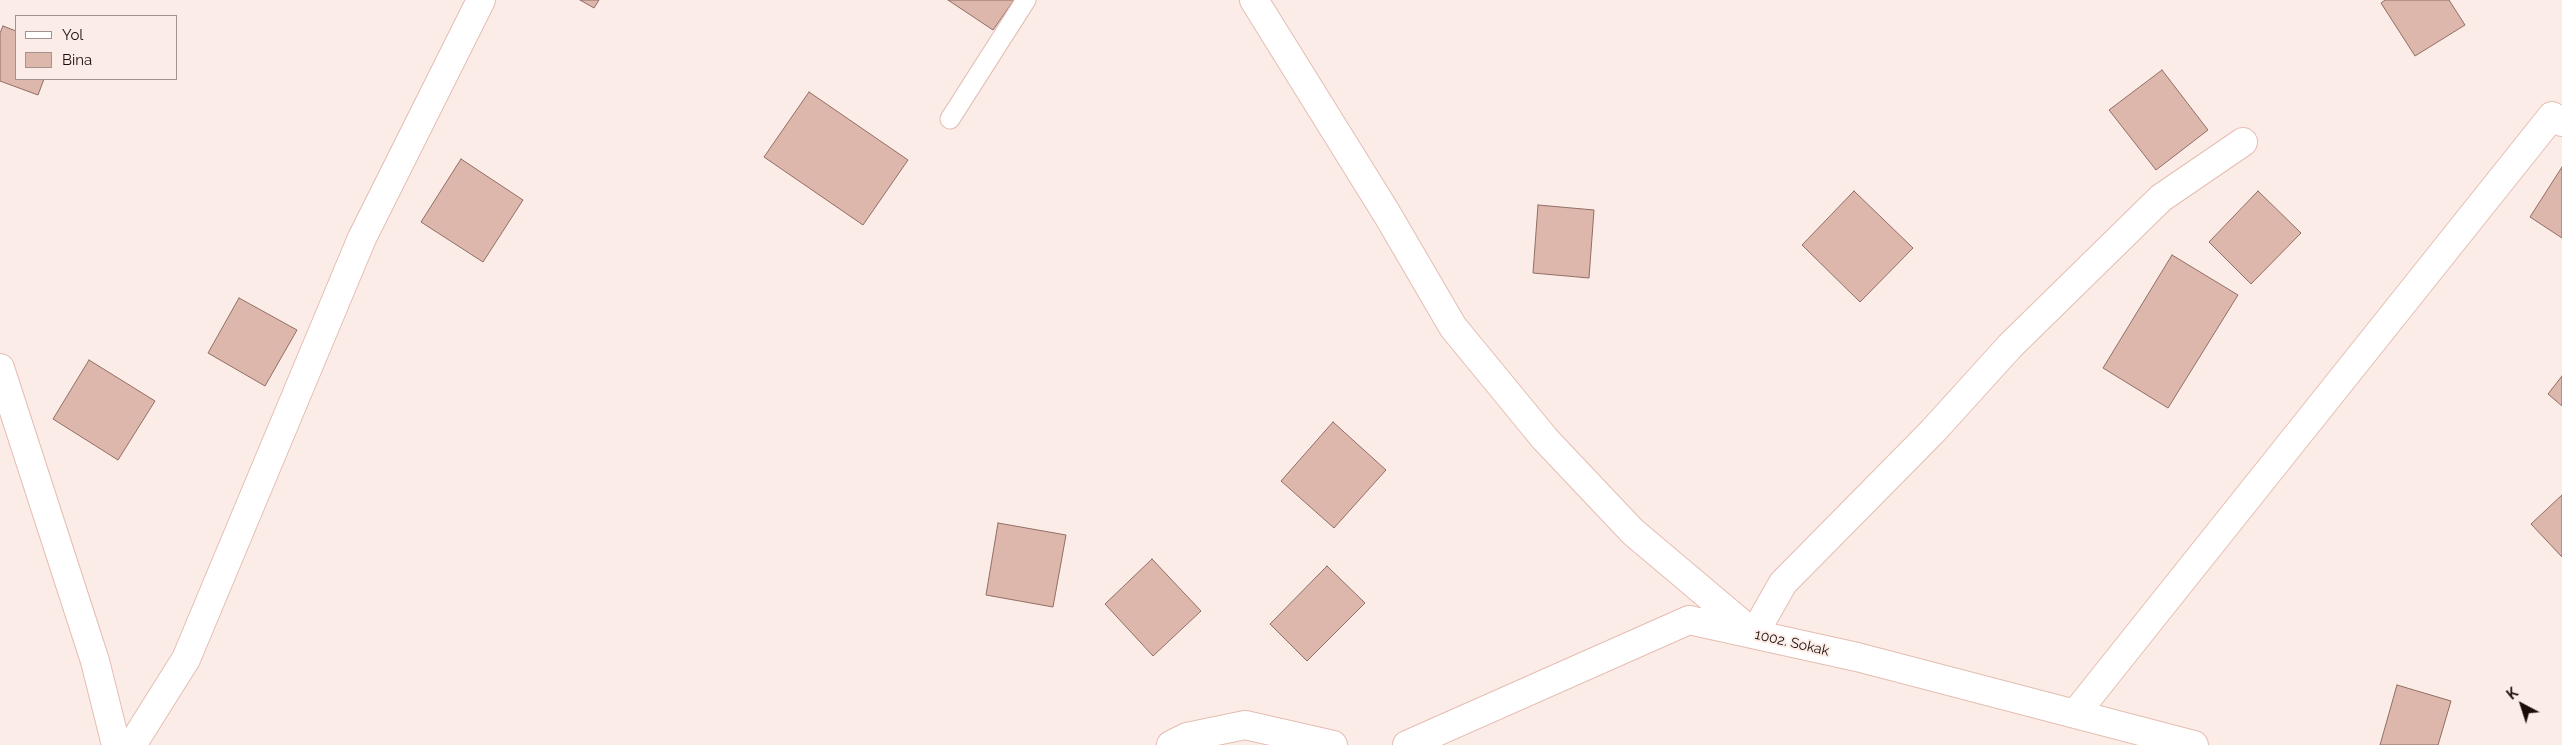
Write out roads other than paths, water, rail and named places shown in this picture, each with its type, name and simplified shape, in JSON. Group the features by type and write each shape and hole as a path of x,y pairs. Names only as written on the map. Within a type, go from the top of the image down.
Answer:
{"street":[{"path":"132,745 186,658 362,238 481,0"},
{"path":"1254,0 1453,326 1546,439 1633,532 1754,634 1783,583 1933,431 2010,346 2161,198 2243,142"},
{"path":"2074,714 2552,116 2562,122"},
{"path":"0,368 95,661 116,745"},
{"name":"1002. Sokak","path":"1407,745 1689,620 1857,657 2194,745"},
{"path":"1171,745 1187,737 1245,725 1333,745"}],"lane":[{"path":"950,119 1026,0"}]}
